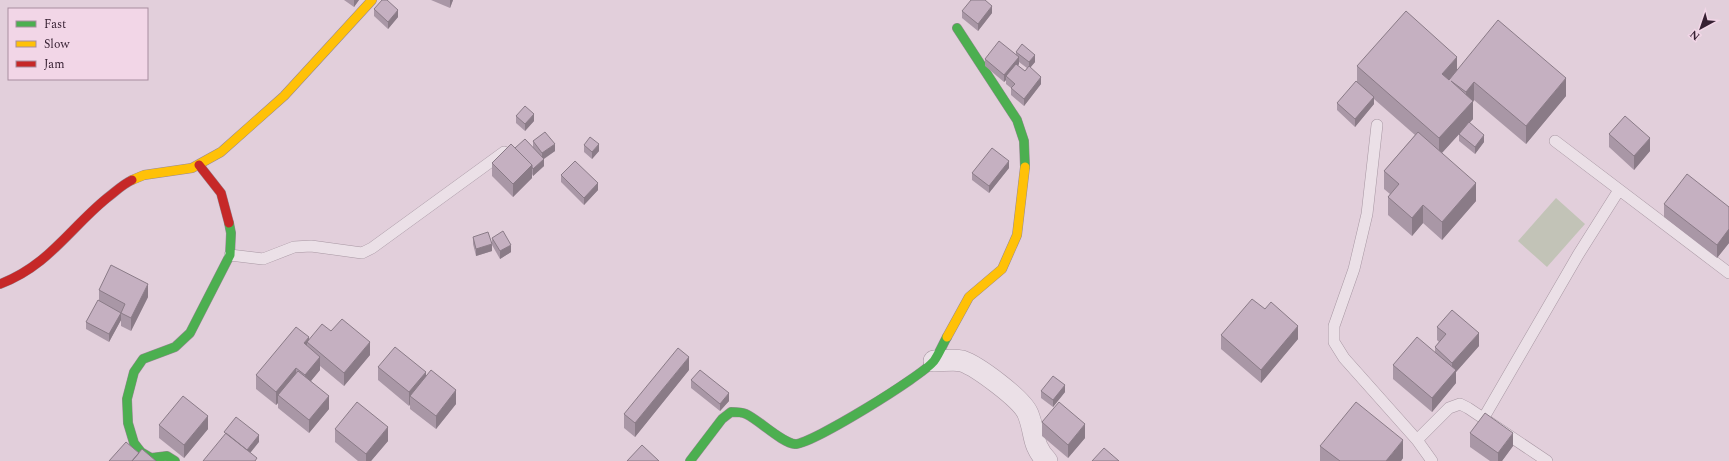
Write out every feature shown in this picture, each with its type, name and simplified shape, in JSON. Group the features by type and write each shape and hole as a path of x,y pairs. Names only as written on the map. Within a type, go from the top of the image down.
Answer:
{"street":[{"path":"0,284 17,278 34,269 55,250 90,212 131,180 164,171 199,165 236,140 286,96 372,0"},
{"path":"690,461 722,419 731,412 745,413 758,420 780,437 795,444 810,440 890,394 920,374 934,361 969,297 1002,269 1017,235 1025,167 1024,141 1017,120 957,28"},
{"path":"175,461 167,456 151,458 142,452 134,443 128,423 127,399 134,372 144,359 175,347 190,333 230,255 231,233 228,214 221,193 199,165"},
{"path":"934,361 961,361 977,369 1010,394 1028,412 1034,442 1040,454 1047,461"}],"lane":[{"path":"1377,125 1368,214 1354,269 1334,326 1334,342 1344,358 1417,440 1432,461"},
{"path":"1555,141 1729,273"},
{"path":"230,255 263,258 294,247 311,246 362,253 372,248 504,152"},
{"path":"1483,419 1578,255 1619,190"},
{"path":"1417,440 1449,408 1460,404 1547,461"}],"shaded area":[{"path":"1556,198 1585,224 1547,267 1518,241"}],"building":[{"path":"382,0 387,0 398,10 388,22 374,9"},
{"path":"971,0 985,0 992,6 978,24 962,11"},
{"path":"1406,11 1457,57 1442,74 1449,80 1498,20 1566,78 1526,126 1474,82 1466,92 1451,81 1473,101 1439,138 1357,66"},
{"path":"999,41 1019,57 1004,75 985,59"},
{"path":"1022,44 1035,55 1029,62 1016,52"},
{"path":"1016,64 1025,71 1029,66 1041,77 1024,99 1011,88 1015,84 1006,76"},
{"path":"1356,81 1374,97 1355,119 1337,103"},
{"path":"525,106 534,114 525,124 516,116"},
{"path":"1625,116 1650,138 1634,156 1609,134"},
{"path":"1469,122 1484,135 1475,147 1459,134"},
{"path":"545,132 555,144 542,153 533,141"},
{"path":"1418,132 1476,183 1442,222 1423,205 1412,218 1388,197 1399,184 1384,171"},
{"path":"590,137 599,144 592,152 584,145"},
{"path":"525,139 544,159 533,169 532,165 515,148"},
{"path":"511,144 532,165 513,184 492,163"},
{"path":"992,148 1009,161 989,186 972,173"},
{"path":"575,161 598,183 584,198 561,175"},
{"path":"1687,174 1729,207 1729,229 1717,245 1664,204"},
{"path":"503,231 511,245 500,251 492,238"},
{"path":"488,232 492,244 476,249 473,237"},
{"path":"111,265 148,284 131,318 121,313 125,304 99,290"},
{"path":"1252,299 1265,309 1271,302 1298,326 1261,370 1221,335"},
{"path":"98,300 121,313 109,334 86,322"},
{"path":"1452,310 1479,333 1452,363 1435,347 1446,334 1437,327"},
{"path":"342,319 370,342 344,373 307,342 322,324 331,331"},
{"path":"296,327 309,337 304,343 320,357 305,375 296,368 276,392 256,375"},
{"path":"1417,337 1456,370 1432,398 1393,365"},
{"path":"395,347 426,372 409,392 378,367"},
{"path":"678,348 689,357 635,423 624,414"},
{"path":"431,370 456,390 436,416 410,396"},
{"path":"700,370 729,393 720,404 691,380"},
{"path":"298,371 329,396 309,420 278,395"},
{"path":"1053,376 1065,385 1053,400 1041,391"},
{"path":"183,396 208,416 184,445 159,425"},
{"path":"357,402 388,427 366,454 335,429"},
{"path":"1059,402 1085,424 1068,445 1042,422"},
{"path":"1356,402 1403,440 1386,461 1340,461 1320,446"},
{"path":"1485,413 1513,433 1498,453 1470,433"},
{"path":"236,417 259,435 247,450 224,432"},
{"path":"226,433 257,458 255,461 203,461"},
{"path":"126,442 139,453 132,461 109,461"},
{"path":"642,445 659,461 627,461"},
{"path":"1104,448 1119,461 1092,461"},
{"path":"142,449 156,461 132,461"}],"traffic: fast":[{"path":"957,28 1017,120 1024,141 1025,167"},
{"path":"175,461 167,456 151,458 141,452 134,443 128,423 127,399 134,372 143,359 175,347 190,333 230,255 231,233 229,223"},
{"path":"690,461 722,419 731,412 741,412 746,414 777,436 790,443 795,444 805,441 822,433 889,394 925,369 934,361 947,337"}],"traffic: slow":[{"path":"132,180 144,175 192,168 221,152 284,96 372,0"},
{"path":"947,337 969,297 1002,269 1017,235 1025,167"}],"traffic: jam":[{"path":"199,165 221,193 229,223"},
{"path":"0,284 17,276 45,257 93,210 119,188 132,180"}]}
